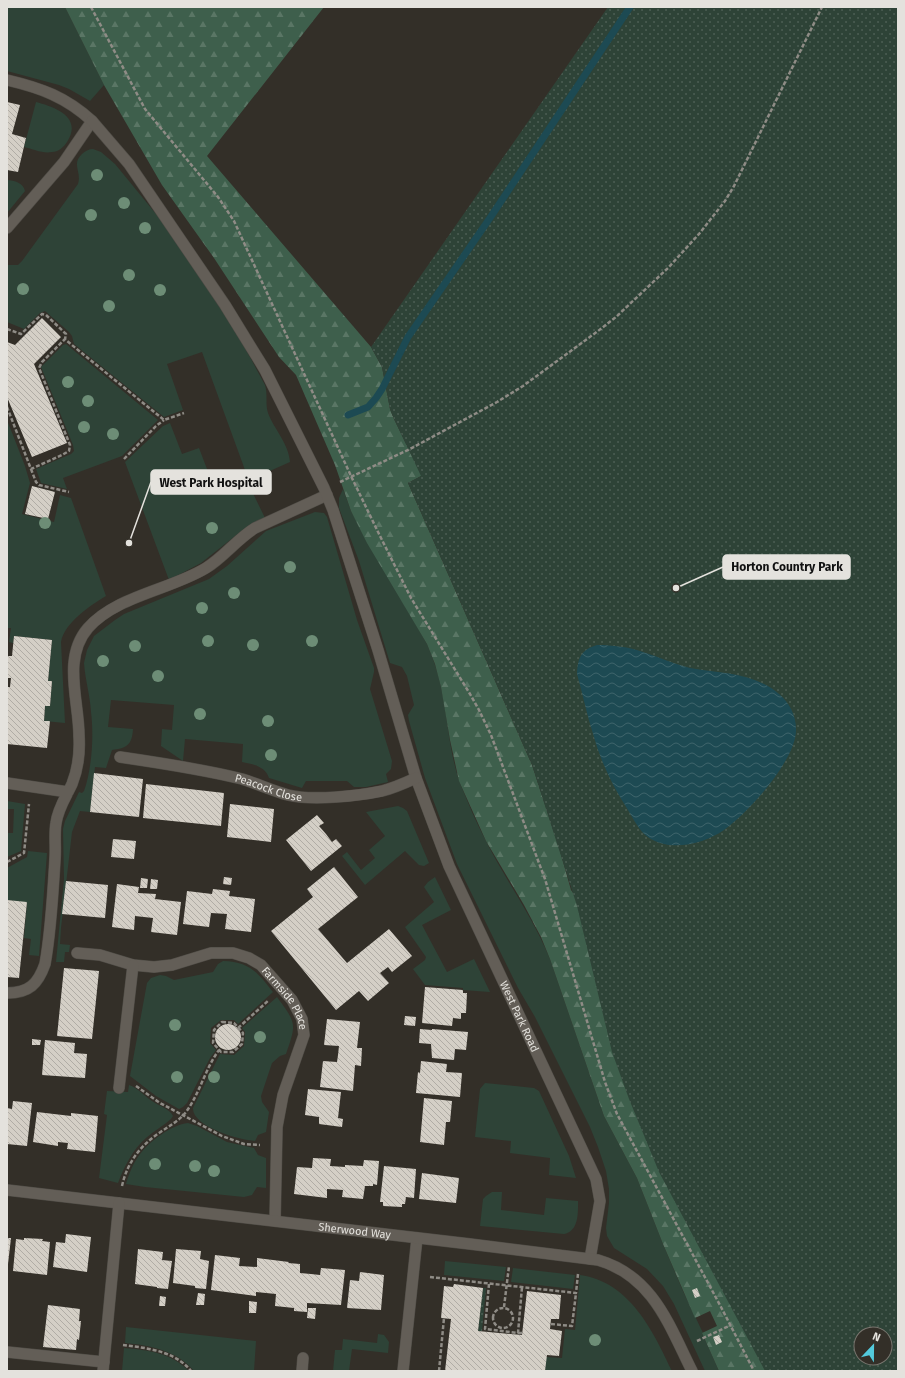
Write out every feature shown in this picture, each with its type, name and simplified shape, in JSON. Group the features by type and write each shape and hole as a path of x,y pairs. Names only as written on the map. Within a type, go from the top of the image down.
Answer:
{"street":[{"name":"West Park Road","path":"7,80 33,87 57,96 74,106 92,121 129,164 225,305 264,370 327,496 378,650 416,778 449,866 596,1179 600,1201 585,1258"},
{"path":"7,228 64,162 92,121"},
{"path":"7,993 21,992 30,988 38,979 46,958 55,857 56,822 59,809 68,792 76,769 79,749 79,725 74,656 81,638 89,627 111,610 205,569 217,561 245,535 255,528 327,496"},
{"name":"Peacock Close","path":"120,757 175,765 244,780 296,797 325,798 383,791 416,778"},
{"path":"7,783 68,792"},
{"name":"Farmside Place","path":"78,953 109,957 154,968 180,963 211,953 233,953 249,958 261,965 282,988 300,1012 304,1030 302,1041 283,1095 276,1127 275,1220"},
{"path":"120,1083 133,964"},
{"name":"Sherwood Way","path":"7,1190 275,1220 585,1258 614,1266 629,1274 641,1284 651,1295 661,1310 692,1371"},
{"path":"7,1352 103,1367 119,1203"},
{"path":"403,1371 417,1238"},
{"path":"302,1371 303,1358"}],"path":[{"path":"91,7 145,109 218,197 234,220 351,476 411,598 479,710 491,735 545,879 605,1082 617,1114 731,1325 754,1371"},
{"path":"327,496 335,486 351,476 410,449 498,402 523,386 616,317 668,268 703,229 725,201 734,186 822,7"},
{"path":"7,329 21,334 44,314 66,334 65,339 42,362 39,368 70,445 70,449 62,455 31,469"},
{"path":"65,339 164,420"},
{"path":"7,407 36,482 39,485 68,492"},
{"path":"124,459 156,426 164,420 184,413"},
{"path":"7,862 24,854 30,786"},
{"path":"238,1028 282,988"},
{"path":"222,1022 234,1023 238,1028 243,1033 242,1044 233,1052 221,1052 213,1043 214,1030 222,1022"},
{"path":"119,1203 124,1178 137,1152 146,1142 183,1115 208,1067 219,1050"},
{"path":"120,1083 126,1079 160,1103 217,1134 232,1140 248,1144 276,1144"},
{"path":"551,1324 572,1326 576,1293 585,1258"},
{"path":"414,1275 576,1293"},
{"path":"489,1284 485,1329 502,1329 522,1333"},
{"path":"504,1307 506,1285"},
{"path":"518,1333 522,1287"},
{"path":"502,1329 495,1325 493,1317 497,1309 504,1307"},
{"path":"502,1329 509,1326 513,1319 511,1312 504,1307"},
{"path":"486,1316 493,1317"},
{"path":"439,1371 444,1318"},
{"path":"513,1319 519,1319"},
{"path":"681,1349 731,1325"},
{"path":"106,1343 147,1348 161,1352 179,1360 191,1371"}],"green space":[{"path":"7,7 65,7 104,85 90,101 59,85 7,71"},
{"path":"65,7 324,7 207,156 371,347 382,367 390,409 411,454 472,449 408,483 532,765 571,890 889,1326 853,1326 853,1366 893,1366 893,1331 898,1338 898,1371 719,1371 702,1333 717,1326 710,1311 695,1318 663,1244 637,1178 604,1116 541,937 486,841 459,781 441,687 435,664 427,644 367,543 351,511 335,465 296,375 279,357 214,258 162,185 104,85"},
{"path":"608,7 898,7 898,1371 765,1371 659,1172 629,1099 612,1052 577,906 532,765 408,483 421,476 390,409 382,367 371,347"},
{"path":"36,102 58,110 65,114 69,120 72,126 71,133 66,144 61,149 45,152 24,147"},
{"path":"93,149 101,152 115,164 165,225 238,335 265,385 268,413 289,455 290,462 247,481 265,518 239,533 201,563 169,580 125,462 163,426 170,423 182,454 199,448 212,482 245,470 202,352 167,364 183,410 164,417 74,344 72,336 69,332 45,311 40,313 24,329 7,322 7,265 18,265 22,261 78,184 79,176 77,161 86,151"},
{"path":"8,180 19,183 23,186 25,191 7,213 7,182"},
{"path":"66,344 158,420 122,456 63,478 67,489 41,483 36,469 71,454 74,451 73,445 41,367 63,345"},
{"path":"7,420 30,483 22,514 54,522 60,495 71,498 106,596 79,615 67,628 63,635 61,642 65,723 44,721 45,706 50,706 52,681 48,681 52,640 14,636 13,643 9,642 11,628 8,628 7,631"},
{"path":"343,489 351,511 427,644 440,681 453,759 460,783 486,841 536,928 550,959 604,1116 637,1178 663,1244 719,1371 705,1371 674,1304 663,1286 647,1269 614,1248 607,1236 606,1228 609,1189 606,1171 598,1147 590,1127 535,1017 518,988 457,864 425,778 409,721 408,715 414,705 407,676 402,667 390,663 359,561 339,508 339,498"},
{"path":"315,512 324,513 327,517 357,620 374,668 370,689 392,761 391,769 386,774 388,782 366,787 354,787 347,781 306,781 302,788 269,778 261,768 242,762 243,744 185,739 183,761 161,746 162,729 172,730 174,705 111,700 108,727 133,729 131,739 125,747 112,750 106,768 95,767 90,812 80,811 72,832 60,944 70,945 69,952 65,952 64,962 56,962 64,879 63,829 65,821 79,792 82,793 84,791 91,762 92,721 84,663 87,650 94,636 124,614 209,579 227,566 266,531"},
{"path":"7,801 25,804 21,851 7,857 7,833 13,833 14,809 7,809"},
{"path":"398,806 407,811 429,863 424,866 419,865 405,851 365,885 342,856 347,852 361,870 375,858 369,850 385,836 366,812"},
{"path":"28,851 47,853 39,956 29,955 31,939 24,938 27,903 7,900 7,868 27,857"},
{"path":"435,877 451,910 422,925 447,972 474,959 490,992 425,985 413,969 425,960 426,957 405,927 434,902 424,887"},
{"path":"223,961 240,963 252,969 273,992 238,1024 234,1020 221,1020 211,1028 210,1043 216,1050 210,1058 187,1103 179,1109 156,1096 130,1076 147,983 151,978 160,975 174,980 213,972 218,964"},
{"path":"277,997 291,1018 293,1029 286,1054 280,1056 272,1063 261,1096 262,1102 269,1112 266,1132 258,1135 255,1141 238,1138 208,1127 195,1115 193,1108 220,1054 234,1055 244,1046 245,1032 242,1028"},
{"path":"485,1083 534,1088 539,1091 569,1156 576,1178 549,1175 550,1158 510,1153 511,1141 475,1137 480,1089"},
{"path":"129,1085 152,1101 167,1109 173,1116 168,1122 141,1142 126,1165 118,1183 99,1178 107,1115 104,1114 107,1091 128,1092"},
{"path":"188,1123 197,1126 227,1142 254,1148 258,1155 266,1158 266,1188 257,1187 252,1195 244,1197 126,1184 132,1168 145,1148 165,1132 179,1125"},
{"path":"492,1192 502,1192 501,1210 544,1215 546,1198 578,1201 577,1221 573,1229 564,1234 480,1226 483,1199"},
{"path":"445,1261 506,1267 504,1281 444,1275"},
{"path":"513,1268 575,1275 573,1289 511,1282"},
{"path":"580,1275 598,1279 613,1287 626,1298 648,1325 672,1371 545,1371 546,1357 562,1358 565,1329 575,1330"},
{"path":"483,1288 486,1288 482,1331 478,1331"},
{"path":"126,1327 256,1341 254,1371 194,1371 180,1358 162,1350 144,1345 125,1343"},
{"path":"378,1334 384,1335 389,1342 388,1353 352,1349 349,1371 333,1371 335,1350 342,1350 343,1339 377,1343"},
{"path":"124,1348 150,1351 167,1356 175,1360 189,1371 122,1371"}],"water":[{"path":"597,645 632,649 690,668 748,678 770,687 783,697 789,705 795,719 796,729 789,755 780,770 758,798 746,811 724,830 705,840 684,845 662,844 652,840 643,833 617,792 604,765 597,746 577,674 578,663 581,655 587,649"}],"building":[{"path":"7,102 20,105 12,134 26,138 18,172 7,170"},
{"path":"42,318 61,337 34,364 67,443 32,457 7,397 7,342 15,345"},
{"path":"32,486 55,492 48,519 25,514"},
{"path":"14,636 52,640 48,681 52,681 50,706 45,706 44,721 50,721 47,748 7,744 7,687 10,687 11,678 7,678 7,662 8,656 12,656"},
{"path":"94,773 143,779 139,817 90,812"},
{"path":"146,784 224,793 221,826 143,818"},
{"path":"230,804 274,809 271,842 227,837"},
{"path":"317,815 324,823 319,826 332,842 336,839 342,846 311,871 286,840"},
{"path":"113,839 136,841 134,859 111,857"},
{"path":"334,867 358,897 318,929 347,963 389,929 412,956 392,972 388,967 380,973 389,983 368,1001 359,991 336,1010 271,931 313,897 307,889"},
{"path":"224,877 232,878 231,885 223,884"},
{"path":"141,878 148,879 147,888 140,888"},
{"path":"151,879 158,880 157,889 150,889"},
{"path":"66,881 108,885 105,918 62,914"},
{"path":"117,884 139,887 138,893 156,894 155,899 181,902 177,935 151,932 153,918 135,916 134,930 112,927"},
{"path":"213,889 230,891 229,896 255,899 251,932 225,929 227,914 211,913 209,927 183,924 187,891 212,894"},
{"path":"7,900 27,902 19,978 7,977"},
{"path":"64,968 99,971 92,1039 57,1036"},
{"path":"425,987 463,990 463,993 467,993 466,1013 461,1013 461,1019 453,1018 452,1026 422,1023"},
{"path":"405,1016 416,1017 415,1026 404,1025"},
{"path":"327,1019 360,1022 357,1048 362,1048 361,1066 355,1065 353,1091 320,1087 323,1061 337,1062 339,1046 324,1045"},
{"path":"228,1024 237,1028 241,1037 237,1046 228,1050 219,1046 215,1037 219,1028"},
{"path":"420,1029 468,1032 466,1050 455,1049 454,1060 432,1058 431,1044 419,1043"},
{"path":"32,1039 41,1040 40,1045 32,1045"},
{"path":"45,1040 75,1043 74,1053 87,1054 85,1078 42,1075"},
{"path":"421,1061 447,1064 446,1072 462,1073 460,1097 416,1093 418,1072 420,1073"},
{"path":"308,1089 341,1092 338,1118 343,1119 342,1127 319,1124 319,1117 305,1115"},
{"path":"424,1098 452,1101 450,1122 446,1122 444,1145 420,1142"},
{"path":"13,1101 32,1103 27,1146 7,1144 7,1108 12,1109"},
{"path":"37,1112 71,1116 71,1113 98,1116 95,1152 67,1149 68,1143 58,1142 58,1146 33,1142"},
{"path":"313,1158 331,1159 330,1166 345,1167 345,1165 363,1166 364,1160 379,1161 377,1185 373,1184 373,1186 365,1186 363,1199 342,1197 343,1190 327,1189 327,1198 294,1194 297,1167 312,1168"},
{"path":"384,1166 416,1169 414,1198 406,1197 405,1204 402,1204 402,1207 383,1206 383,1202 380,1202"},
{"path":"422,1173 459,1178 456,1203 419,1199"},
{"path":"66,1234 91,1237 87,1272 53,1267 56,1242 65,1243"},
{"path":"7,1238 11,1238 8,1264 7,1264"},
{"path":"24,1238 43,1239 42,1241 50,1242 47,1275 13,1271 16,1239 24,1240"},
{"path":"138,1249 163,1252 162,1260 172,1261 168,1289 135,1284"},
{"path":"176,1249 201,1251 200,1259 209,1261 206,1289 173,1283"},
{"path":"215,1255 240,1258 239,1266 257,1267 257,1258 300,1264 300,1273 320,1275 321,1268 345,1270 341,1305 307,1303 307,1312 294,1311 294,1308 275,1306 276,1294 256,1292 256,1296 211,1290"},
{"path":"360,1272 384,1275 381,1310 347,1308 350,1280 359,1281"},
{"path":"454,1284 483,1288 478,1331 522,1335 527,1291 561,1295 559,1319 551,1319 550,1329 562,1331 559,1356 547,1355 545,1371 445,1371 451,1319 441,1318 444,1286 453,1287"},
{"path":"697,1288 700,1296 695,1298 692,1290"},
{"path":"198,1293 205,1294 204,1305 196,1305"},
{"path":"160,1296 166,1297 165,1306 159,1306"},
{"path":"249,1301 257,1302 256,1313 249,1313"},
{"path":"48,1305 80,1309 79,1321 81,1321 79,1340 77,1339 76,1350 43,1347"},
{"path":"308,1308 316,1308 315,1319 307,1318"},
{"path":"719,1335 722,1342 716,1345 713,1337"}],"waterway":[{"path":"348,415 368,407 376,398 408,337 492,215 630,7"}],"place":[{"name":"West Park Hospital","path":"129,543"},
{"name":"Horton Country Park","path":"676,588"}]}
